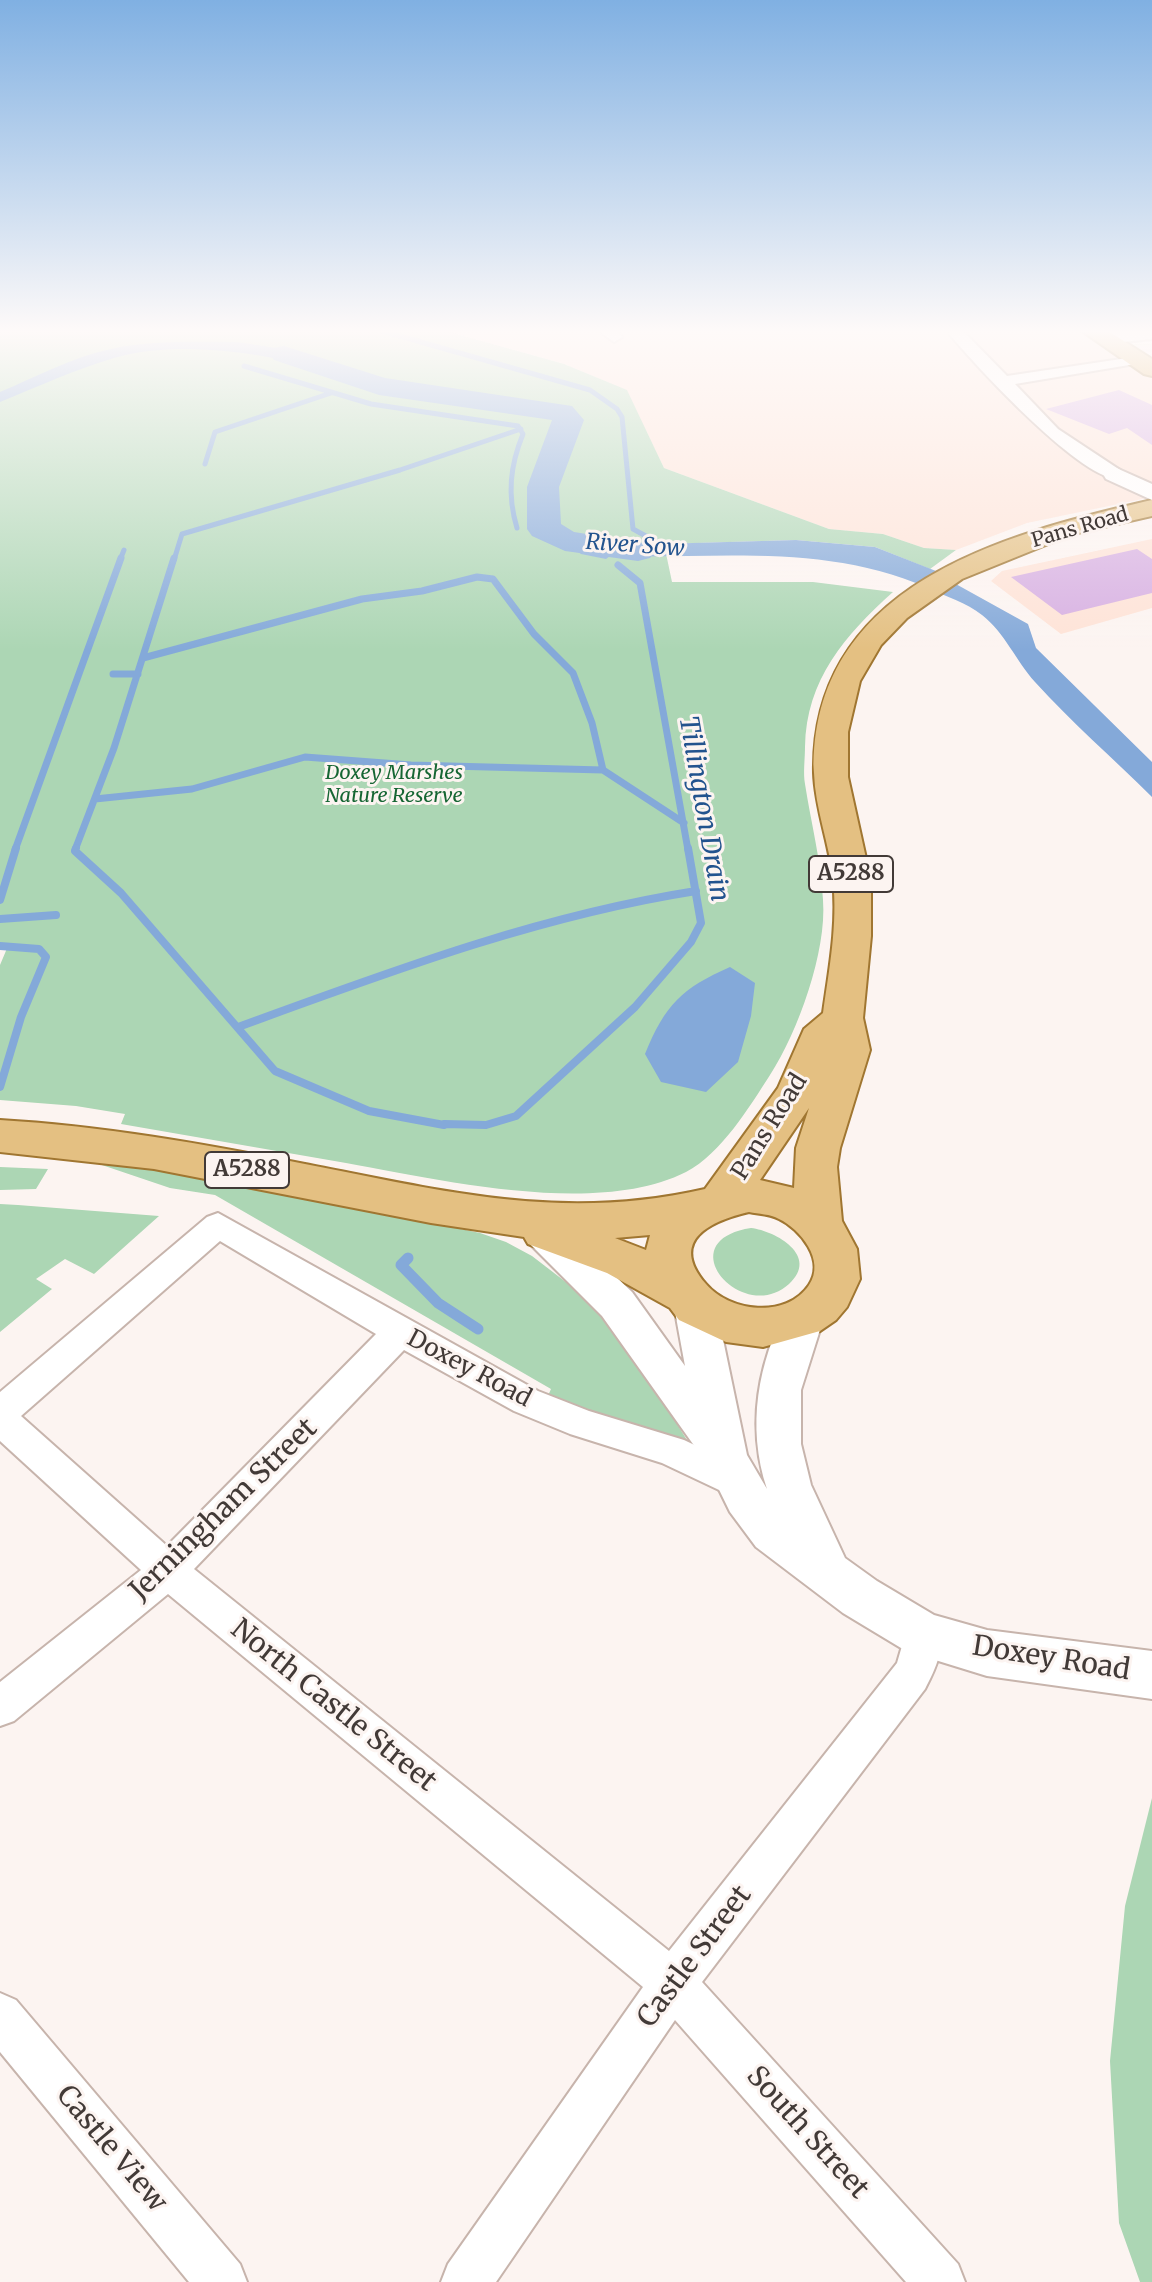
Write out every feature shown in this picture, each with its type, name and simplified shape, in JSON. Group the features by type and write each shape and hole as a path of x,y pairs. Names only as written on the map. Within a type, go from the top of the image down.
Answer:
{"main road":[{"name":"Pans Road","path":"819,1224 815,1167 818,1148 849,1050 843,1018 852,936 852,881 831,777 831,732 844,681 869,640 907,603 952,573 1064,528 1152,508"},
{"name":"Pans Road","path":"1010,550 1152,526"},
{"name":"Pans Road","path":"711,1202 797,1093 819,1039 843,1018"},
{"name":"A5288","path":"0,1136 76,1141 142,1151 493,1216 624,1260 719,1320 747,1326 777,1325 803,1317 819,1307 831,1293 838,1273 836,1252 819,1224 799,1209 775,1199 749,1195 640,1219 591,1222 493,1216"},
{"path":"688,1300 670,1274 667,1254 672,1235 683,1219 711,1202"}],"street":[{"path":"1059,437 1114,474 1152,493"},
{"name":"Doxey Road","path":"218,1225 400,1332 526,1401 582,1424 730,1469"},
{"name":"North Castle Street","path":"218,1225 0,1416 168,1571 673,1983"},
{"path":"542,1231 617,1304 730,1469"},
{"name":"Doxey Road","path":"688,1300 730,1469 773,1532 860,1597 923,1635 987,1653 1152,1675"},
{"name":"Doxey Road","path":"803,1317 778,1400 780,1452 791,1500 827,1570"},
{"name":"Jerningham Street","path":"0,1707 168,1571 400,1332"},
{"name":"Castle Street","path":"466,2282 673,1983 911,1676 918,1663 923,1635"},
{"name":"South Street","path":"673,1983 940,2282"},
{"name":"Castle View","path":"0,2016 222,2282"}],"shaded area":[{"path":"649,437 1152,437 1152,497 1027,523 956,550 924,548 883,534 829,529 664,468"},
{"path":"1152,539 1152,608 1061,634 991,581 1002,571"}],"green space":[{"name":"Doxey Marshes Nature Reserve","path":"0,437 650,437 664,468 829,529 883,534 924,548 956,550 930,569 875,547 796,540 664,544 672,582 813,582 893,592 859,625 831,660 812,701 807,723 804,775 818,856 823,920 815,966 800,1014 780,1057 744,1115 711,1154 686,1172 650,1185 609,1192 519,1191 427,1178 121,1124 125,1114 76,1106 0,1100 0,965 8,946 0,946"},
{"path":"96,1163 178,1170 480,1233 506,1242 532,1256 597,1306 643,1369 690,1445 547,1398 551,1389 215,1195 170,1188"},
{"path":"0,1167 48,1169 36,1189 0,1190"},
{"path":"0,1204 159,1216 94,1274 65,1259 36,1279 52,1289 0,1332"},
{"path":"751,1228 782,1240 797,1255 800,1264 789,1284 771,1294 752,1295 735,1288 721,1277 714,1263 715,1248 727,1236"},
{"path":"1152,1798 1152,2282 1140,2282 1119,2223 1110,2061 1125,1906"}],"water":[{"path":"592,539 615,544 652,544 657,540 658,544 796,540 875,547 936,571 942,570 954,583 1028,624 1036,648 1152,762 1152,797 1035,682 990,622 956,600 889,574 850,564 771,556 610,556 606,559 581,554 565,541"},
{"path":"730,967 755,983 751,1016 738,1062 706,1092 661,1082 645,1054 660,1023 687,991"}],"building":[{"path":"1141,437 1152,437 1152,445"},
{"path":"1137,549 1152,559 1152,593 1062,615 1011,577"}],"waterway":[{"path":"205,464 213,437"},
{"path":"174,560 182,534 400,470 496,437"},
{"path":"517,528 511,492 515,458 522,437"},
{"name":"River Sow","path":"562,437 543,487 544,529 565,541 638,551"},
{"name":"Tillington Drain","path":"624,437 633,529 655,541 655,550"},
{"path":"120,560 124,550"},
{"path":"15,850 121,558"},
{"path":"137,674 174,558"},
{"name":"Tillington Drain","path":"618,565 640,583 683,822"},
{"path":"143,658 362,599 422,591 477,577 493,579 534,634 573,673 592,723 603,770"},
{"path":"113,674 137,674"},
{"path":"75,850 114,748 137,674"},
{"path":"95,799 192,789 305,757 411,765 603,770"},
{"path":"603,770 683,822"},
{"name":"Tillington Drain","path":"683,822 688,850"},
{"path":"0,900 16,848"},
{"path":"76,848 75,851 121,893 275,1071 369,1111 444,1125"},
{"name":"Tillington Drain","path":"688,848 695,891"},
{"path":"238,1027 407,966 521,931 579,915 695,891"},
{"name":"Tillington Drain","path":"444,1124 486,1125 516,1116 635,1007 691,942 701,923 695,891"},
{"path":"0,919 56,915"},
{"path":"0,946 39,949 46,957 21,1017 0,1087"},
{"name":"Tillington Drain","path":"408,1258 401,1265 438,1303 478,1329"}]}
